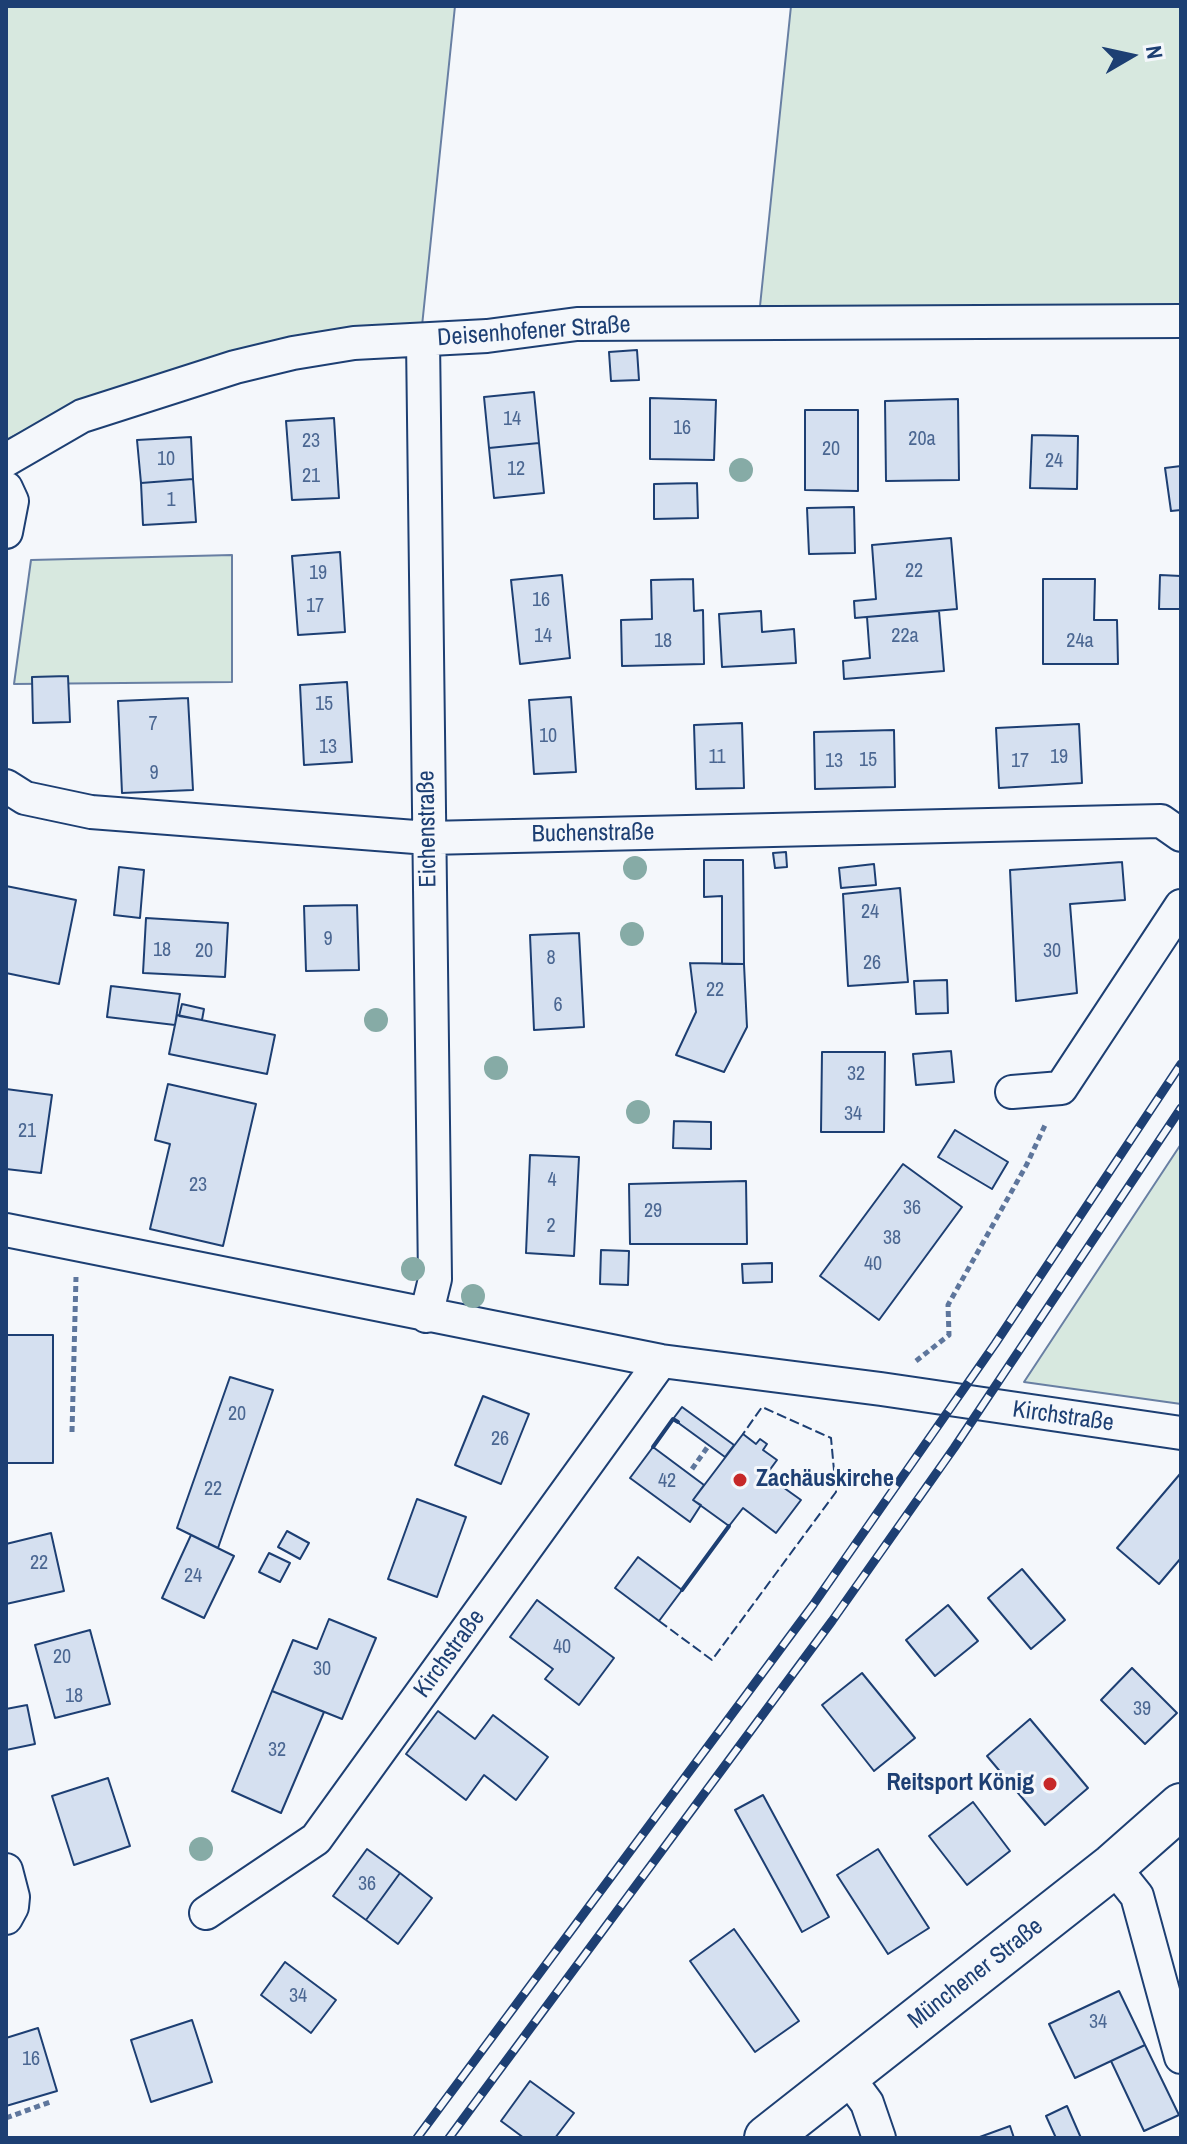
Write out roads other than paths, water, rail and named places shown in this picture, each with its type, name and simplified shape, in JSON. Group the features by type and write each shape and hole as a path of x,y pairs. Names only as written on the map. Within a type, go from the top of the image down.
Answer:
{"main road":[{"name":"Münchener Straße","path":"767,2138 1113,1866 1181,1806"}],"street":[{"name":"Deisenhofener Straße","path":"6,460 82,416 235,367 354,343 487,336 577,324 1181,321"},
{"name":"Eichenstraße","path":"423,340 435,1279 426,1316"},
{"path":"6,488 12,501 6,532"},
{"name":"Buchenstraße","path":"6,786 25,798 91,812 428,838 1161,821 1181,835"},
{"path":"1012,1092 1061,1088 1181,906"},
{"name":"Kirchstraße","path":"6,1230 84,1243 426,1316 661,1361 881,1389 1181,1433"},
{"name":"Kirchstraße","path":"206,1913 316,1839 661,1361"},
{"path":"1113,1866 1137,1896 1181,2057"},
{"path":"6,1870 13,1897 6,1918"},
{"path":"847,2076 867,2103 879,2138"}],"railway":[{"path":"417,2138 813,1605 995,1344 1181,1064"},
{"path":"449,2138 832,1621 954,1448 1181,1108"}],"place":[{"name":"Zachäuskirche","path":"740,1480"},
{"name":"Reitsport König","path":"1050,1784"}]}
